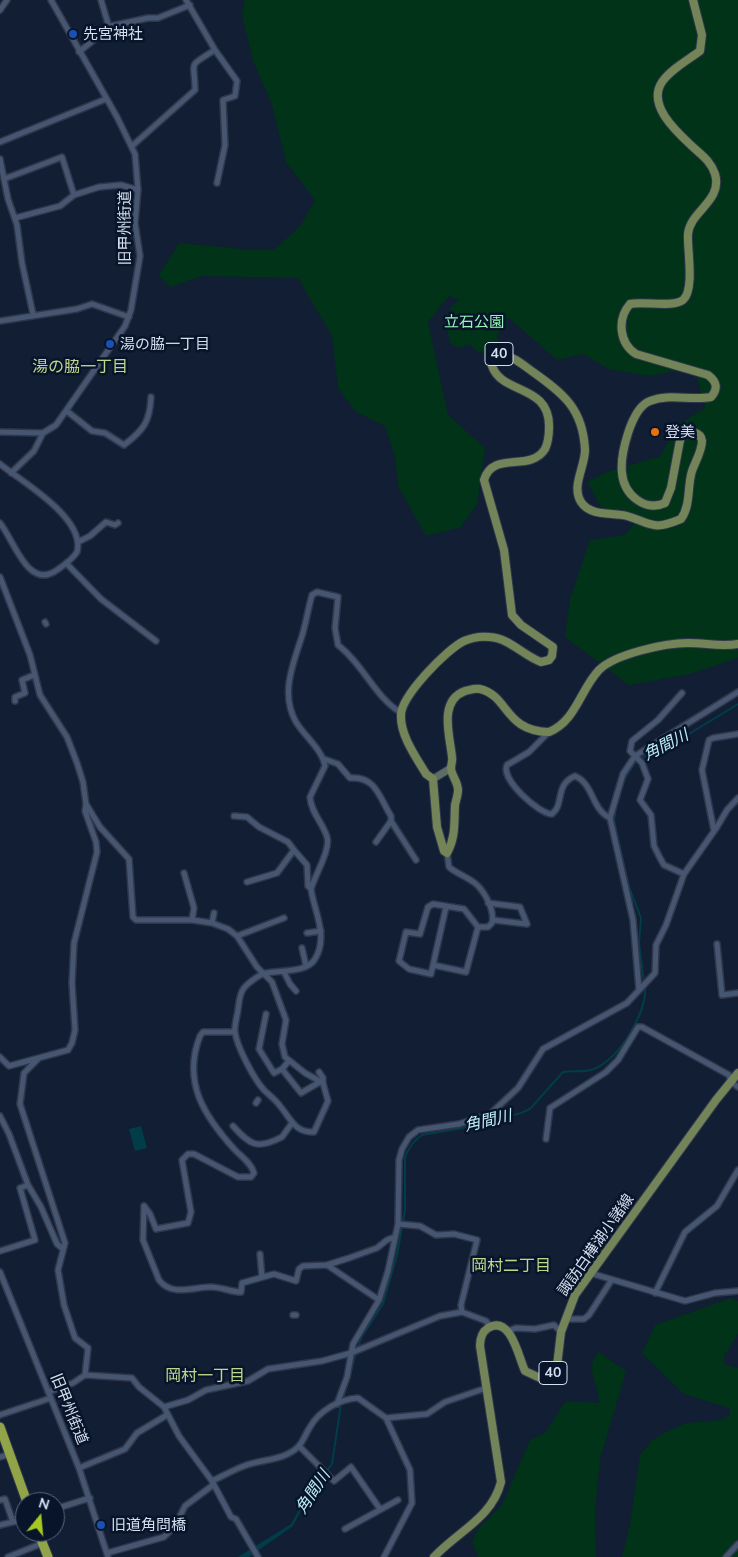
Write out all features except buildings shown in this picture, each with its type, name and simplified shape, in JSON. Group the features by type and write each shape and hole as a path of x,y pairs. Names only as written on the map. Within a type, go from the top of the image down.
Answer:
{"highway":[{"path":"0,1428 24,1492"},
{"path":"43,1544 48,1557"}],"main road":[{"name":"40","path":"400,712 415,688 450,651 463,642 478,636 503,640 541,662 549,660 552,656 553,646 521,626 512,615 504,550 484,480 486,472 494,465 532,458 541,453 546,444 549,420 545,409 535,396 497,377 492,363 498,354 506,355 520,362 561,392 572,406 577,416 584,447 578,488 580,500 585,506 600,513 627,516 654,526 665,526 681,520 684,514 690,478 701,446 701,438 697,433 688,432 681,435 669,497 665,503 654,506 642,504 624,483 621,467 633,418 641,406 650,400 661,398 711,397 716,387 715,380 708,375 636,354 630,350 624,341 622,319 630,304 641,302 675,303 682,300 686,295 689,286 688,233 695,219 712,199 716,185 716,176 707,158 673,128 662,110 658,97 662,83 700,51 702,35 693,0"},
{"path":"447,853 451,836 455,830 458,789 451,768 452,758 448,716 454,700 461,693 471,689 480,690 491,695 519,724 527,729 549,732 567,720 598,671 608,662 664,645 686,643 738,644"},
{"path":"400,712 401,726 426,774 433,779 440,844 447,853"},
{"name":"諏訪白樺湖小諸線","path":"508,1330 515,1342 525,1371 540,1378 552,1375 555,1371 560,1332 575,1295 716,1100 735,1084 738,1073"},
{"path":"434,1557 487,1512 498,1493 501,1482 500,1468 480,1346 482,1336 490,1327 496,1326 508,1330"}],"street":[{"path":"0,10 7,0"},
{"name":"旧甲州街道","path":"43,433 56,425 68,412 129,317 140,256 135,223 138,190 132,146 52,0"},
{"path":"101,0 109,27"},
{"path":"186,0 215,50 237,81 233,98 223,100 225,146 217,183"},
{"path":"79,52 109,27 148,18 158,18 190,6"},
{"path":"132,146 195,90 192,70 194,64 215,50"},
{"path":"0,142 106,99"},
{"path":"4,179 62,157 74,195"},
{"path":"0,159 15,218 33,314"},
{"path":"15,218 60,206 74,195 113,184 138,190"},
{"path":"0,321 33,314 78,309 92,304 129,317"},
{"path":"68,412 92,431 105,433 124,445 135,437 149,419 151,397"},
{"path":"0,432 43,433 34,451 11,473"},
{"path":"0,464 52,502 64,516 78,542 77,552 66,564 51,574 45,576 37,574 25,562 0,523"},
{"path":"78,542 90,536 106,522 115,525 118,523"},
{"path":"66,564 101,599 156,641"},
{"path":"0,577 30,655 40,695 67,737 83,782 85,811 97,852 74,943 72,983 75,1030 72,1043 68,1050 9,1066 0,1058"},
{"path":"311,889 328,848 328,839 315,814 310,797 325,766 324,759 295,721 288,699 288,682 312,595 317,592 338,596 334,628 338,645 355,659 387,702 400,712"},
{"path":"14,701 15,697 25,693 22,680 34,676"},
{"path":"640,989 633,920 610,818 623,774 635,756 738,692"},
{"path":"682,693 658,720 632,741 630,751 641,763 648,779 640,800 651,815 654,846 664,865 684,874"},
{"path":"549,732 530,752 507,764 506,772 514,787 544,813 552,814 556,811 563,785 575,776 585,783 600,813 610,818"},
{"path":"714,831 702,770 709,740 738,734"},
{"path":"324,759 338,764 350,778 363,778 370,781 391,816 391,821 416,860"},
{"path":"433,779 451,768"},
{"path":"337,1404 361,1327 379,1300 400,1224 399,1160 402,1149 409,1137 418,1130 459,1124 490,1114 518,1088 543,1049 627,1003 655,974 656,945 666,925 684,874 727,810 738,798"},
{"path":"86,804 100,827 129,859 133,917 136,920 192,920 212,923 228,929 237,936 257,967 272,982 286,1020 282,1051 288,1062 322,1082"},
{"path":"234,816 247,817 259,827 288,842 307,865 308,883 321,931 318,953 315,960 306,966 284,972 264,973 236,992"},
{"path":"376,842 391,821"},
{"path":"247,882 278,873 294,850"},
{"path":"447,853 449,867 476,884 488,903 493,920"},
{"path":"184,873 194,908 192,920"},
{"path":"488,903 520,907 528,921 527,924 493,920"},
{"path":"446,907 431,974 409,969 399,961 406,932 420,934 428,907 433,904 468,911 472,922 478,927 488,927 493,920"},
{"path":"212,923 214,913"},
{"path":"237,936 284,918"},
{"path":"433,965 466,972 478,927"},
{"path":"307,933 321,931"},
{"path":"717,944 722,995 738,993"},
{"path":"302,948 306,966"},
{"path":"284,972 296,991"},
{"path":"244,988 240,998 235,1032 240,1048 260,1083 280,1105 292,1123 300,1130 314,1132 328,1101 322,1082 323,1078 319,1072"},
{"path":"266,1014 259,1049 274,1073 282,1069 288,1062"},
{"path":"546,1139 550,1108 606,1072 618,1060 638,1027 658,1035 729,1075 735,1084"},
{"path":"235,1032 203,1032 200,1036 193,1065 193,1080 202,1105 230,1143 251,1166 254,1173 251,1177 238,1177 194,1154 188,1154 182,1160 191,1212 188,1223 156,1229 150,1214 144,1206 143,1240 159,1280 173,1289 182,1291 211,1287 241,1292 242,1283 259,1280 262,1277 274,1274 296,1280 299,1269 303,1266 327,1265 367,1252 395,1237"},
{"path":"38,1058 24,1073 20,1104 24,1122 65,1243 58,1270 64,1305 75,1338 88,1348 84,1374 73,1383 48,1392"},
{"path":"282,1069 302,1093 322,1082"},
{"path":"0,1116 10,1134 28,1185 41,1207 57,1244 63,1249"},
{"path":"233,1126 245,1140 254,1144 282,1137 292,1123"},
{"path":"654,1293 685,1232 717,1206 738,1170"},
{"path":"0,1251 35,1240 20,1188 28,1185"},
{"path":"400,1224 420,1226 436,1235 454,1234 476,1240 461,1305 462,1312"},
{"path":"260,1254 262,1277"},
{"path":"327,1265 379,1300"},
{"name":"旧甲州街道","path":"0,1272 80,1468 108,1555"},
{"path":"590,1273 611,1281 685,1301 716,1293 738,1290"},
{"path":"570,1319 584,1319 611,1281"},
{"path":"164,1407 188,1400 206,1390 248,1381 268,1369 322,1362 353,1352 440,1316 462,1312 486,1321 490,1327"},
{"path":"508,1330 516,1328 535,1329 554,1325 560,1332"},
{"path":"84,1374 132,1378 139,1387 164,1407 180,1436 213,1483 258,1556"},
{"path":"386,1418 427,1414 445,1402 486,1388"},
{"path":"0,1415 51,1398"},
{"path":"108,1555 164,1537 175,1526 184,1506 213,1483 245,1465 280,1458 299,1446 318,1414 347,1399 358,1398 365,1401 386,1418 410,1470 412,1503 384,1557"},
{"path":"80,1468 125,1449 137,1433 167,1415"},
{"path":"299,1446 334,1481 351,1467 380,1509"},
{"path":"0,1457 11,1454"},
{"path":"65,1506 90,1498"},
{"path":"0,1500 5,1499 13,1522 0,1525"},
{"path":"345,1530 398,1500"},
{"path":"8,1557 43,1544"},
{"path":"726,1557 738,1544"}],"green space":[{"name":"立石公園","path":"245,0 738,0 738,658 690,674 629,685 565,637 570,599 590,540 625,535 639,517 601,507 587,482 607,472 661,456 676,426 705,408 697,377 680,370 649,376 609,369 583,354 557,360 509,318 504,320 497,337 499,343 490,354 478,352 470,344 459,348 451,344 447,320 451,309 460,300 449,296 428,322 448,415 485,448 477,504 461,527 426,536 398,486 395,456 385,426 356,412 338,388 332,336 298,278 201,276 171,287 158,276 179,243 252,250 275,249 300,226 315,200 286,162 272,105 253,60 242,15"},
{"path":"731,1298 738,1301 738,1334 724,1356 724,1364 738,1368 738,1557 622,1557 630,1524 640,1455 651,1441 666,1432 686,1423 722,1420 730,1414 729,1408 684,1394 642,1353 655,1325"},
{"path":"598,1352 626,1371 600,1459 595,1510 596,1557 478,1557 472,1542 477,1530 502,1505 530,1440 545,1433 566,1401 599,1403 592,1371 592,1365"}],"shaded area":[{"path":"141,1126 147,1148 135,1151 129,1129"},
{"path":"308,1493 309,1495 293,1526 249,1557 238,1557 291,1524"}],"waterway":[{"name":"角間川","path":"624,780 636,761 679,740 738,704"},
{"name":"角間川","path":"616,806 614,821 629,887 641,918 639,943 644,982"},
{"name":"角間川","path":"358,1349 361,1338 383,1304 397,1255 405,1210 405,1158 411,1145 422,1135 463,1128 521,1113 530,1109 563,1072 590,1070 603,1064 613,1056 630,1034 641,1009 645,987"},
{"name":"角間川","path":"343,1399 356,1353"},
{"name":"角間川","path":"308,1495 332,1464 341,1404"}],"place":[{"name":"先宮神社","path":"73,34"},
{"name":"湯の脇一丁目","path":"110,344"},
{"name":"登美","path":"655,432"},
{"name":"旧道角問橋","path":"101,1525"}],"district":[{"name":"湯の脇一丁目","path":"80,367"},
{"name":"岡村二丁目","path":"511,1266"},
{"name":"岡村一丁目","path":"205,1376"}]}
